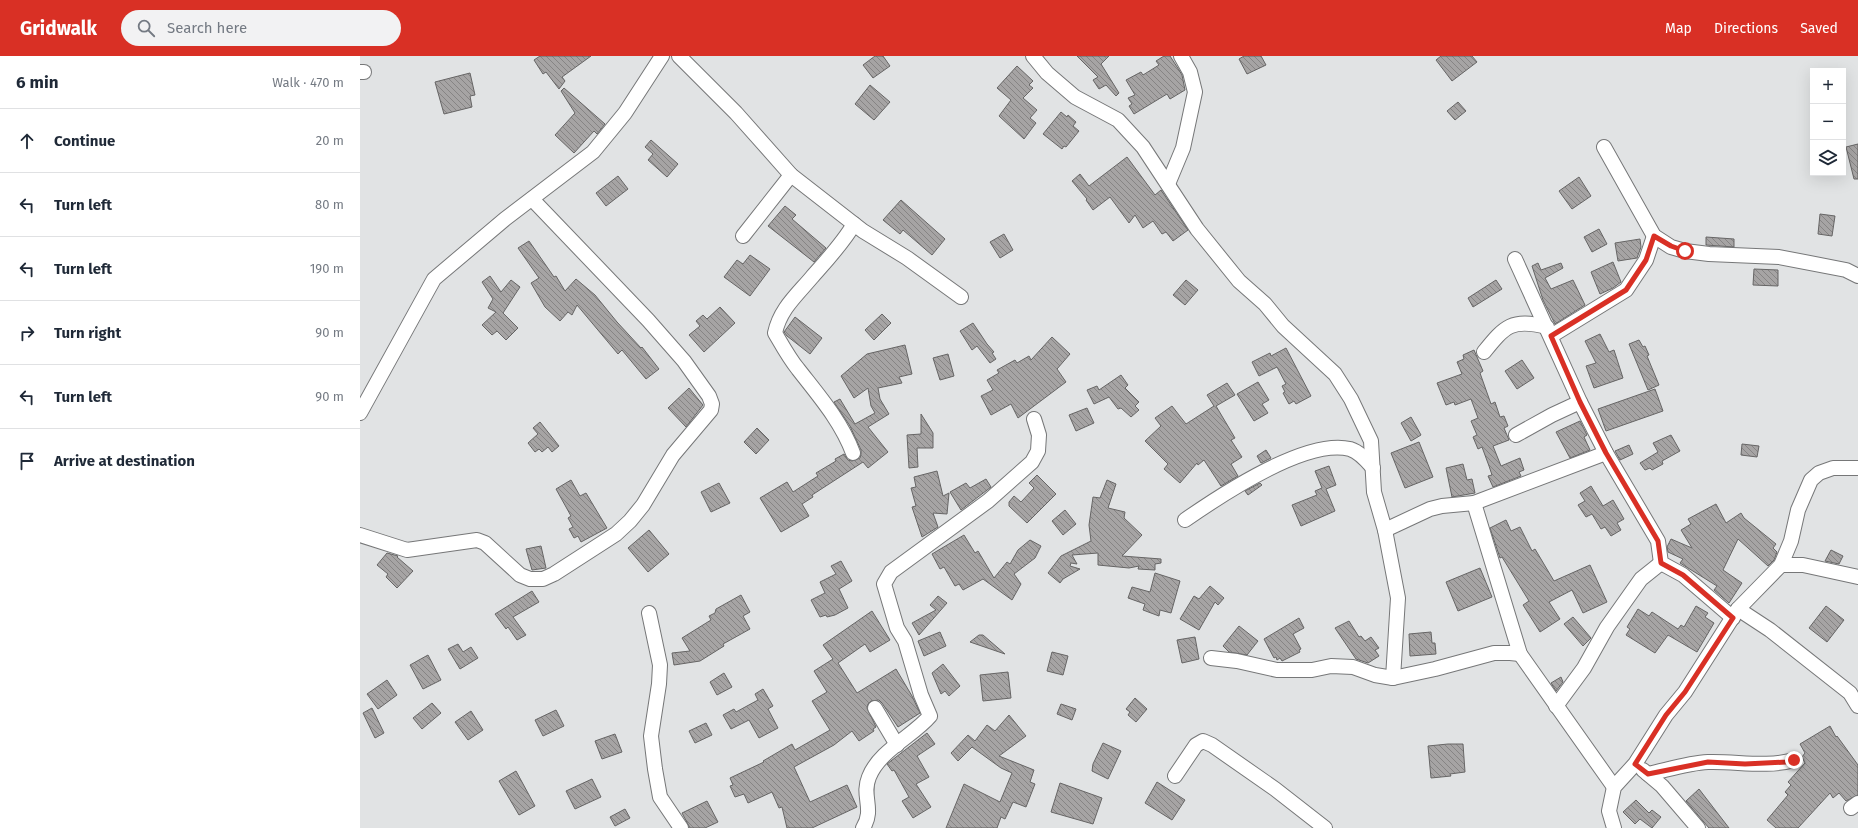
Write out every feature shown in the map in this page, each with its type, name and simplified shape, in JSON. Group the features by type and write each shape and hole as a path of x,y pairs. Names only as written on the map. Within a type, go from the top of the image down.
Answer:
{"street":[{"path":"360,413 434,278 505,219 532,200 593,152 625,113 662,56"},
{"path":"679,56 736,113 790,175 854,224 907,258 961,297"},
{"path":"1033,56 1047,73 1075,97 1118,120 1143,146 1197,229 1239,281 1265,304 1283,326 1335,374 1351,399 1371,441 1374,492 1385,530 1398,598 1393,678"},
{"path":"1168,184 1183,148 1195,92 1190,72 1181,56"},
{"path":"1604,147 1654,236 1671,246 1685,251 1709,254 1779,257 1846,270 1858,276"},
{"path":"743,236 790,175"},
{"path":"360,535 407,550 477,540 485,543 520,575 530,579 543,579 616,534 630,521 643,505 673,455 711,410 712,404 709,396 684,361 648,320 532,200"},
{"path":"853,453 847,437 832,412 797,367 775,333 777,322 788,304 846,238 854,224"},
{"path":"1549,332 1626,290 1646,260 1654,236"},
{"path":"1515,259 1580,402 1606,453 1658,541 1661,563"},
{"path":"1484,352 1498,335 1509,326 1518,323 1531,323 1549,332"},
{"path":"1516,435 1552,415 1580,402"},
{"path":"863,828 869,819 866,791 868,778 873,769 897,745 923,724 930,716 921,695 905,641 897,628 884,584 887,577 904,560 988,501 1032,462 1038,451 1039,435 1034,419"},
{"path":"1185,520 1249,480 1277,465 1305,453 1332,447 1351,449 1363,457 1373,468"},
{"path":"1385,530 1430,509 1474,502 1606,453"},
{"path":"1614,828 1609,811 1614,787 1635,764 1666,715 1685,692 1736,614 1781,565 1790,541 1798,510 1811,480 1819,473 1833,468 1858,468"},
{"path":"1474,502 1520,654 1614,787"},
{"path":"1661,563 1683,575 1736,614 1770,630 1850,693 1858,706"},
{"path":"1556,706 1584,668 1607,627 1641,579 1661,563"},
{"path":"1781,565 1803,565 1858,577"},
{"path":"649,613 660,664 659,684 651,736 655,770 660,797 681,828"},
{"path":"1211,658 1237,661 1277,670 1312,670 1331,666 1353,667 1375,675 1393,678 1494,653 1520,654"},
{"path":"875,708 897,745"},
{"path":"1176,776 1196,745 1203,741 1212,745 1274,789 1325,828"},
{"path":"1648,774 1708,762 1745,764 1786,762 1794,760"},
{"path":"1635,764 1662,786 1698,828"}],"building":[{"path":"540,56 591,56 562,77 565,81 559,89 546,72 543,74 534,60"},
{"path":"875,56 883,56 890,66 873,78 863,65"},
{"path":"1077,56 1109,56 1101,64 1119,93 1116,96 1106,85 1099,89 1093,80 1098,77"},
{"path":"1164,56 1170,56 1179,70 1182,75 1185,90 1170,99 1167,94 1134,114 1129,106 1132,104 1128,98 1135,95 1126,80 1141,72 1143,75 1159,65 1156,61"},
{"path":"1244,56 1261,56 1266,65 1247,74 1239,59"},
{"path":"1441,56 1472,56 1477,62 1452,81 1436,60"},
{"path":"1017,66 1033,81 1029,85 1033,88 1023,98 1037,110 1030,118 1036,123 1024,139 999,116 1011,100 997,88"},
{"path":"470,73 475,95 470,96 472,107 444,114 435,82"},
{"path":"870,85 890,102 874,120 855,104"},
{"path":"564,88 605,124 597,134 594,131 574,153 555,135 575,113 561,91"},
{"path":"1458,102 1466,111 1455,120 1447,111"},
{"path":"1061,112 1067,117 1068,115 1076,122 1073,126 1079,131 1066,147 1064,146 1062,149 1043,134"},
{"path":"651,140 678,164 667,177 648,160 653,154 645,147"},
{"path":"1858,144 1858,179 1854,179 1846,147"},
{"path":"1127,157 1155,195 1161,190 1188,230 1173,241 1166,232 1162,234 1153,221 1143,228 1135,215 1129,223 1110,197 1093,210 1086,200 1087,199 1072,181 1080,174 1089,186"},
{"path":"618,176 628,189 606,206 596,193"},
{"path":"1579,177 1591,196 1572,209 1559,191"},
{"path":"901,200 945,239 932,255 903,230 900,234 883,220"},
{"path":"785,206 796,215 792,219 826,248 814,262 768,226"},
{"path":"1820,214 1835,216 1832,236 1818,234"},
{"path":"1599,229 1607,244 1592,252 1584,237"},
{"path":"1004,234 1013,250 1000,258 990,242"},
{"path":"1706,237 1734,239 1734,247 1706,245"},
{"path":"1640,239 1641,247 1637,258 1618,261 1615,243"},
{"path":"529,241 554,277 556,276 565,291 576,279 595,295 617,322 641,348 642,347 659,369 646,379 622,350 618,354 577,305 572,315 568,312 560,321 545,307 531,283 539,278 518,248"},
{"path":"750,255 770,269 750,296 724,277 737,260 743,264"},
{"path":"1613,262 1621,282 1613,288 1600,294 1591,272"},
{"path":"1538,263 1541,270 1561,263 1563,268 1545,278 1551,289 1573,280 1585,305 1555,324 1543,300 1532,266"},
{"path":"1754,269 1778,270 1778,286 1753,285"},
{"path":"490,276 501,292 511,280 520,287 503,313 518,328 506,340 497,331 492,335 482,325 496,312 488,308 493,299 482,282"},
{"path":"1186,280 1198,290 1185,305 1173,295"},
{"path":"1496,280 1502,289 1473,307 1468,298"},
{"path":"720,307 735,323 704,352 689,335 700,326 696,321 703,315 707,319"},
{"path":"882,314 891,323 874,340 865,330"},
{"path":"795,317 822,338 810,354 784,332"},
{"path":"973,323 994,352 992,353 996,359 990,363 977,346 972,350 960,331"},
{"path":"1600,334 1609,352 1614,350 1623,378 1594,388 1586,366 1596,363 1585,341"},
{"path":"1052,337 1070,354 1057,369 1066,382 1018,418 1011,404 991,415 981,396 993,390 987,380 999,373 997,370 1015,360 1017,363 1029,356 1031,360"},
{"path":"1639,340 1643,347 1645,346 1649,355 1647,356 1659,385 1648,390 1629,344"},
{"path":"905,345 912,374 899,377 902,383 878,388 880,399 889,414 868,427 888,452 868,468 863,462 812,495 813,497 802,504 809,516 781,532 760,498 787,482 793,492 818,476 816,473 836,461 835,459 844,454 848,460 852,461 860,458 861,450 850,426 834,402 840,399 855,424 875,413 871,406 868,388 854,398 841,376 867,354"},
{"path":"1286,348 1311,396 1296,404 1294,401 1289,404 1283,393 1285,392 1282,386 1286,384 1277,367 1259,376 1252,362 1270,353 1271,356"},
{"path":"1474,350 1483,371 1480,373 1491,404 1495,402 1500,417 1504,416 1508,426 1504,428 1509,440 1493,446 1501,466 1520,458 1524,470 1519,472 1521,476 1493,487 1488,476 1492,475 1482,447 1478,449 1473,437 1477,435 1471,421 1478,418 1471,399 1455,405 1454,402 1446,405 1437,383 1462,374 1457,362 1464,359 1463,355"},
{"path":"948,354 954,376 940,380 933,358"},
{"path":"1522,360 1534,378 1517,389 1505,371"},
{"path":"1121,375 1128,385 1125,388 1139,402 1135,406 1139,410 1131,417 1121,408 1118,409 1109,397 1094,404 1087,390 1097,386 1099,390"},
{"path":"1258,382 1269,400 1262,404 1268,413 1254,421 1237,394"},
{"path":"1227,383 1235,395 1216,406 1235,438 1231,440 1242,457 1231,464 1238,476 1221,486 1204,460 1198,465 1197,463 1180,483 1164,469 1168,464 1145,441 1161,426 1155,418 1172,406 1186,424 1214,406 1207,395"},
{"path":"689,388 703,405 686,427 668,408"},
{"path":"1655,389 1663,411 1606,431 1598,409"},
{"path":"1087,408 1094,423 1076,431 1069,415"},
{"path":"921,414 933,433 933,448 917,448 918,467 909,468 907,435 921,434"},
{"path":"1411,417 1421,435 1411,441 1401,423"},
{"path":"1580,421 1587,435 1584,437 1590,450 1570,458 1556,432"},
{"path":"540,422 559,446 552,452 548,447 542,452 539,449 535,452 528,443 538,434 533,428"},
{"path":"757,428 769,440 756,454 744,442"},
{"path":"1671,435 1680,451 1662,461 1663,464 1652,470 1650,468 1645,470 1640,463 1658,452 1653,443"},
{"path":"1419,442 1433,477 1405,488 1391,453"},
{"path":"1742,444 1759,446 1757,457 1741,455"},
{"path":"1629,445 1633,454 1620,460 1615,451"},
{"path":"1266,450 1271,458 1261,463 1257,456"},
{"path":"1463,464 1467,480 1472,479 1475,493 1452,497 1446,468"},
{"path":"1329,466 1336,485 1326,489 1335,511 1301,526 1292,505 1317,495 1315,491 1322,488 1315,471"},
{"path":"937,471 943,496 949,493 947,514 933,513 938,527 922,537 912,507 916,506 911,488 916,487 914,477"},
{"path":"1037,475 1056,494 1027,523 1009,506 1009,502 1014,496 1021,502 1034,488 1029,483"},
{"path":"986,479 991,487 961,510 950,492 966,483 970,488"},
{"path":"571,480 580,496 586,493 607,528 581,542 578,536 574,538 569,529 573,527 568,518 571,516 556,489"},
{"path":"1107,480 1116,484 1108,508 1125,512 1124,518 1142,535 1122,556 1161,559 1161,563 1155,564 1155,570 1138,569 1139,566 1129,568 1098,565 1098,553 1072,555 1077,564 1071,563 1070,566 1080,569 1063,579 1060,583 1048,573 1061,556 1091,541 1089,525 1093,497 1100,498"},
{"path":"719,483 730,503 711,512 701,492"},
{"path":"1260,483 1262,485 1248,495 1245,491"},
{"path":"1591,486 1603,506 1613,500 1624,519 1617,523 1621,530 1611,536 1605,527 1601,529 1592,514 1586,517 1578,505 1585,501 1580,493"},
{"path":"1716,504 1726,523 1741,513 1744,518 1776,544 1773,548 1777,552 1774,560 1768,566 1738,539 1723,570 1742,583 1729,603 1714,590 1717,586 1680,563 1683,559 1668,552 1667,547 1671,539 1692,548 1681,530 1691,524 1688,519"},
{"path":"1065,510 1076,524 1063,535 1052,521"},
{"path":"1506,520 1511,531 1520,527 1532,551 1535,549 1554,581 1590,565 1607,602 1583,613 1572,590 1549,602 1560,619 1540,632 1523,605 1529,601 1502,557 1500,558 1490,528"},
{"path":"649,530 669,554 648,572 628,548"},
{"path":"964,535 975,553 978,551 994,578 1007,562 1010,564 1018,550 1030,540 1041,546 1035,558 1014,574 1021,584 1012,600 983,579 963,590 959,584 955,586 944,567 940,569 932,554"},
{"path":"541,546 546,568 532,570 526,549"},
{"path":"1831,550 1843,556 1839,564 1825,561"},
{"path":"387,553 398,556 397,557 413,571 397,588 386,577 388,574 377,565"},
{"path":"841,561 852,581 839,589 848,608 835,615 820,617 811,600 825,593 820,582 836,574 831,566"},
{"path":"1480,568 1492,597 1458,611 1446,582"},
{"path":"1155,573 1180,581 1171,613 1160,610 1159,616 1143,610 1145,604 1128,598 1132,587 1150,592"},
{"path":"1210,586 1224,598 1218,605 1215,602 1199,630 1180,619 1194,596 1199,599"},
{"path":"532,591 539,602 513,617 526,635 517,640 508,627 506,629 495,614"},
{"path":"741,595 750,612 743,616 750,629 723,644 724,646 700,661 674,665 672,653 690,651 682,638 711,620 709,616 715,613 716,609"},
{"path":"938,596 947,603 919,635 912,623 936,610 930,605"},
{"path":"1696,606 1708,613 1705,617 1714,623 1697,652 1668,635 1655,653 1626,635 1630,629 1627,627 1638,609 1649,616 1652,612 1678,629 1681,625 1684,627"},
{"path":"1826,606 1844,620 1827,642 1809,628"},
{"path":"872,611 890,640 870,652 865,644 838,663 857,693 896,669 920,713 898,727 879,700 871,701 867,708 876,727 873,729 874,731 859,741 852,731 834,745 794,767 810,802 847,785 857,807 812,828 787,828 782,807 779,808 772,792 748,803 744,794 735,797 730,786 733,785 730,778 764,762 763,761 792,744 795,750 830,730 812,701 827,692 814,671 833,659 823,645"},
{"path":"1573,617 1591,638 1583,646 1564,624"},
{"path":"1299,618 1304,628 1293,634 1301,649 1299,650 1300,652 1282,661 1280,658 1277,660 1276,657 1274,658 1264,639"},
{"path":"1349,621 1359,637 1361,636 1365,641 1371,637 1379,648 1375,650 1379,656 1368,663 1356,659 1335,628"},
{"path":"1239,626 1258,641 1247,655 1229,652 1223,646"},
{"path":"940,632 946,646 924,656 918,641"},
{"path":"1431,632 1432,643 1435,643 1436,654 1410,656 1409,634"},
{"path":"979,635 983,635 1005,654 970,642"},
{"path":"1195,637 1199,659 1182,663 1177,640"},
{"path":"458,644 463,652 471,647 478,658 460,669 448,649"},
{"path":"1052,652 1068,656 1063,675 1047,671"},
{"path":"428,655 441,680 423,689 410,665"},
{"path":"943,664 960,686 949,696 945,691 941,694 932,673"},
{"path":"1008,672 1011,698 983,701 980,675"},
{"path":"724,673 732,687 717,695 710,682"},
{"path":"1561,677 1563,682 1556,691 1551,683"},
{"path":"387,680 397,695 378,709 367,694"},
{"path":"763,689 773,706 768,709 778,728 759,738 749,720 731,729 723,715 734,709 736,712 758,700 755,694"},
{"path":"1135,698 1147,709 1136,722 1128,715 1130,712 1126,709"},
{"path":"432,703 441,713 422,729 413,718"},
{"path":"1061,704 1076,709 1072,720 1057,714"},
{"path":"372,708 384,733 375,738 363,713"},
{"path":"556,710 564,726 543,736 535,720"},
{"path":"471,711 483,730 468,740 455,722"},
{"path":"1009,715 1026,736 999,756 1034,770 1030,782 1035,784 1026,807 1013,802 1005,819 1001,817 997,828 946,828 964,784 1000,802 1012,773 1001,768 972,747 958,761 951,753 968,735 975,741 987,725 995,731"},
{"path":"706,723 712,735 695,743 689,731"},
{"path":"1830,726 1836,737 1837,736 1858,765 1858,795 1846,801 1839,793 1833,798 1830,793 1798,828 1776,828 1767,820 1788,795 1785,792 1791,785 1788,782 1805,763 1802,757 1805,753 1800,744"},
{"path":"927,733 935,744 917,756 929,777 916,784 931,807 913,818 902,801 909,797 894,770 892,771 887,764"},
{"path":"615,734 622,752 602,759 595,741"},
{"path":"1103,743 1121,751 1108,779 1092,771 1093,764"},
{"path":"1463,744 1465,772 1450,774 1451,776 1431,778 1428,746"},
{"path":"516,771 535,806 519,815 499,781"},
{"path":"592,779 601,797 575,809 566,791"},
{"path":"1157,782 1185,800 1172,820 1145,803"},
{"path":"1060,783 1102,798 1093,824 1051,812"},
{"path":"1699,789 1729,828 1709,828 1686,801"},
{"path":"1636,800 1649,813 1652,810 1661,817 1652,828 1640,819 1635,824 1623,812"},
{"path":"707,801 718,822 705,828 690,828 682,813"},
{"path":"625,809 630,818 615,826 610,817"}],"route":[{"path":"1685,251 1671,246 1654,236 1648,250 1646,260 1626,290 1594,308 1551,336 1580,402 1606,453 1638,510 1658,541 1661,563 1683,575 1733,618 1685,692 1666,715 1635,764 1648,774 1708,762 1745,764 1786,762 1794,760"}]}
